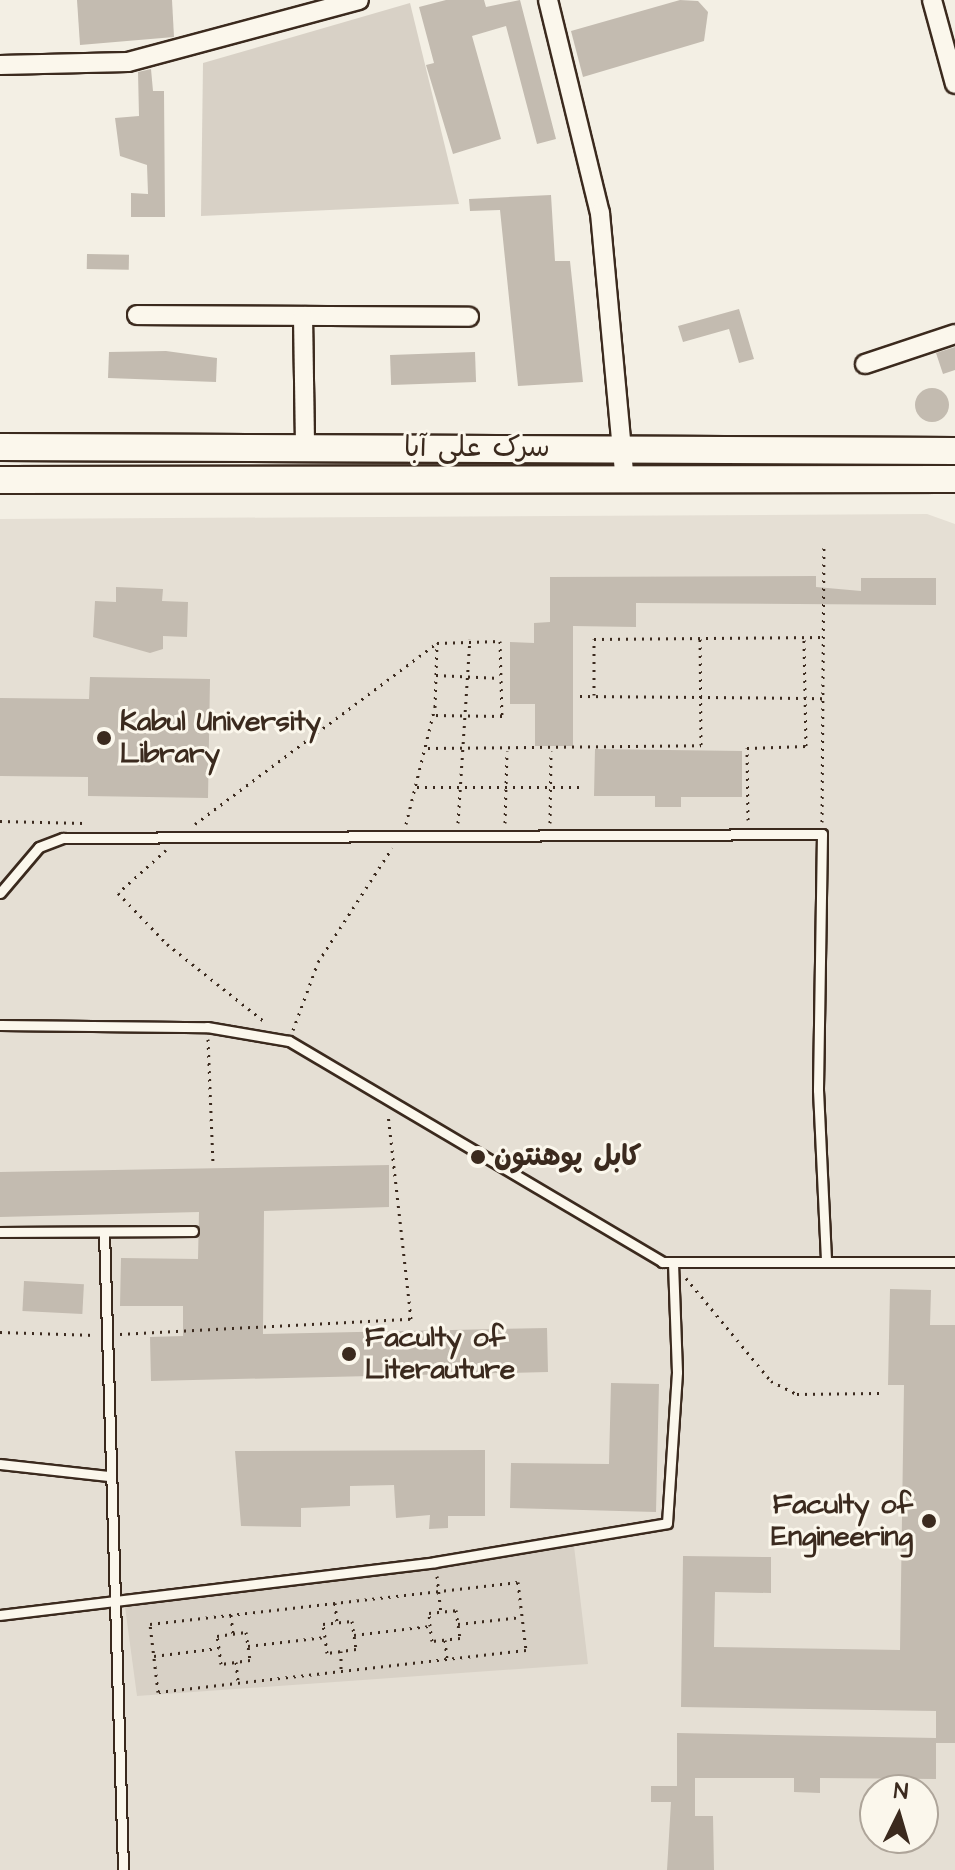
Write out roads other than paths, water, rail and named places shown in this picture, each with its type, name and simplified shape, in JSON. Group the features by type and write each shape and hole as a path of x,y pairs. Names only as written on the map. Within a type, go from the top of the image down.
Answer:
{"street":[{"path":"0,65 128,62 359,0"},
{"path":"548,0 600,213 625,480"},
{"path":"932,0 955,84"},
{"path":"137,315 469,317"},
{"path":"303,316 305,448"},
{"path":"865,364 955,334"},
{"path":"0,447 955,451"},
{"path":"78,447 78,480"},
{"name":"سرک علی آبا","path":"0,480 955,479"}],"lane":[{"path":"0,893 39,847 63,838 822,834 818,1090 826,1260"},
{"path":"0,1025 207,1027 289,1041 386,1100 673,1263 826,1260 955,1262"},
{"path":"0,1232 193,1231"},
{"path":"104,1232 108,1476 116,1601 123,1870"},
{"path":"0,1615 435,1562 667,1523 677,1372 673,1263"},
{"path":"0,1464 108,1476"}],"place":[{"name":"Kabul University Library","path":"104,738"},
{"name":"کابل پوهنتون","path":"478,1157"},
{"name":"Faculty of Literauture","path":"349,1354"},
{"name":"Faculty of Engineering","path":"929,1521"}]}
